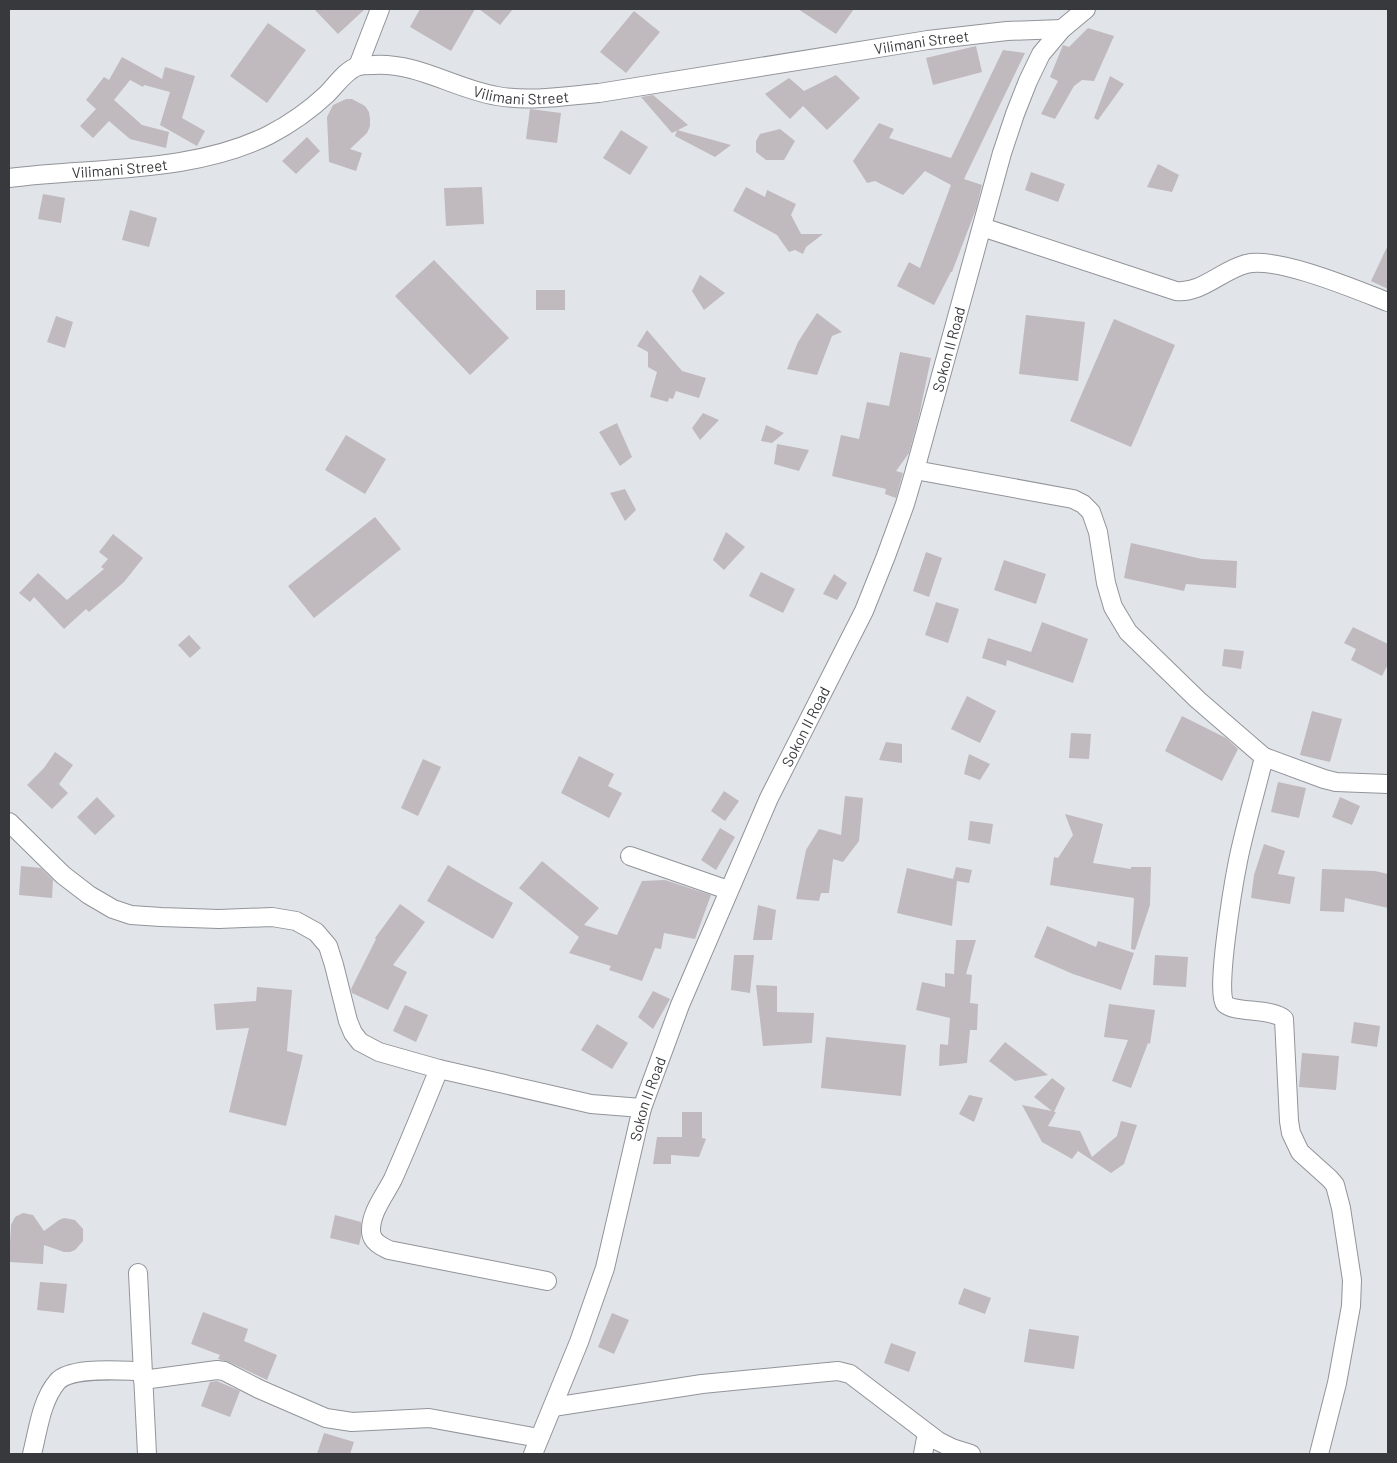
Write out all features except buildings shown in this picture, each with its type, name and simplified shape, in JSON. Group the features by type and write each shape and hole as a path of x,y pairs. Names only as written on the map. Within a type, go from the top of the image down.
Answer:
{"street":[{"path":"358,66 380,9"},
{"name":"Sokon II Road","path":"536,1446 579,1342 605,1268 642,1108 680,1005 768,798 864,611 899,522 1002,153 1028,81 1041,54 1062,29 1086,9"},
{"name":"Vilimani Street","path":"9,178 108,171 187,160 233,149 268,136 297,118 327,94 342,76 358,66 382,64 413,68 466,89 498,96 559,97 599,93 928,40 1007,31 1062,29"},
{"path":"982,227 1176,291 1182,292 1193,289 1235,267 1248,263 1262,263 1299,270 1388,302"},
{"path":"915,470 1073,499 1083,504 1091,512 1098,532 1106,584 1113,607 1128,632 1198,700 1264,757 1324,780 1388,784"},
{"path":"1264,757 1238,860 1224,955 1222,991 1224,1000 1230,1006 1276,1014 1284,1019 1291,1134 1300,1152 1335,1185 1341,1208 1352,1280 1352,1306 1337,1383 1319,1454"},
{"path":"9,822 64,875 89,896 113,909 131,915 161,917 219,919 272,917 296,921 316,932 328,946 348,1022 353,1033 360,1042 378,1052 439,1069 590,1104 642,1108"},
{"path":"630,856 728,890"},
{"path":"439,1069 392,1180 378,1206 371,1234 376,1243 389,1250 547,1281"},
{"path":"138,1273 147,1454"},
{"path":"32,1454 47,1399 57,1381 80,1371 143,1375 224,1371 259,1389 326,1418 352,1422 429,1418 536,1446"},
{"path":"553,1407 702,1384 838,1371 850,1374 927,1433 952,1448 971,1454"},
{"path":"923,1454 927,1433"}]}
